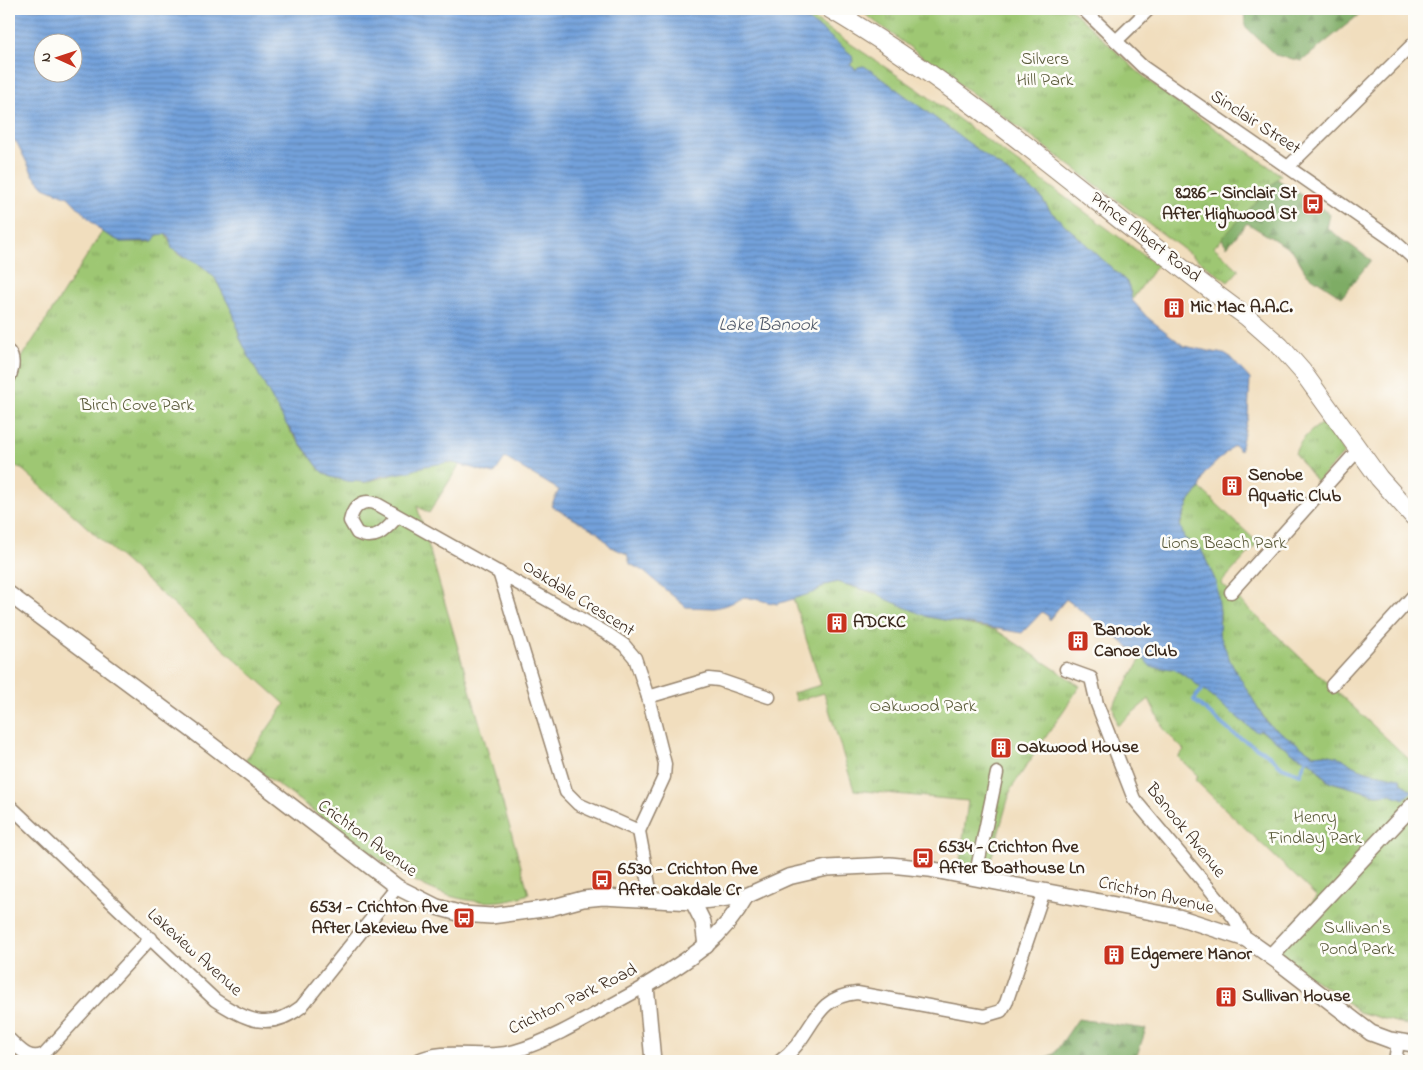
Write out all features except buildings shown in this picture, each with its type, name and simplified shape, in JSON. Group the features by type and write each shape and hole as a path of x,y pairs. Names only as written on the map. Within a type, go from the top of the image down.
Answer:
{"main road":[{"name":"Prince Albert Road","path":"830,9 936,78 1247,317 1280,346 1302,371 1379,478 1414,517"}],"street":[{"name":"Sinclair Street","path":"1083,9 1143,67 1187,100 1289,166 1393,240 1414,259"},
{"path":"1116,41 1149,9"},
{"path":"1289,166 1414,43"},
{"path":"9,352 13,365 9,378"},
{"path":"1231,592 1358,450"},
{"name":"Oakdale Crescent","path":"398,516 499,572 624,645 635,658 648,697 665,772 639,831 578,804 566,792 499,572"},
{"name":"Crichton Avenue","path":"9,594 396,887 437,907 462,914 492,916 550,908 582,899 693,902 746,896 788,877 827,868 890,864 929,869 1178,917 1246,939 1371,1033 1398,1042 1414,1044"},
{"path":"1332,685 1414,595"},
{"name":"Banook Avenue","path":"1066,669 1091,678 1097,704 1134,799 1234,918 1246,939"},
{"path":"648,697 709,679 719,680 768,697"},
{"path":"975,878 997,773"},
{"path":"1271,956 1414,804"},
{"name":"Lakeview Avenue","path":"9,805 151,938 214,1000 237,1015 251,1021 278,1019 290,1015 301,1007 396,887"},
{"path":"639,831 652,900"},
{"path":"780,1061 796,1049 822,1008 829,1001 847,994 857,993 984,1016 1001,1011 1006,1003 1044,891"},
{"name":"Crichton Park Road","path":"416,1061 433,1056 499,1054 523,1049 646,986 706,946 730,922 746,896"},
{"path":"693,902 703,922 706,946"},
{"path":"9,1039 27,1055 38,1056 44,1054 151,938"},
{"path":"646,986 653,1061"},
{"path":"1395,1061 1398,1042"}],"green space":[{"path":"789,9 802,11 919,90 1157,265 1132,300 1128,283 1051,212 1040,196 876,74 857,70 850,65 853,61 821,29"},
{"name":"Silvers Hill Park","path":"858,9 1071,9 1136,70 1164,93 1281,175 1214,247 1239,270 1228,282"},
{"path":"1244,9 1366,9 1302,61 1275,55 1245,26"},
{"path":"1222,136 1277,179 1330,214 1327,228 1371,260 1342,297 1307,274 1293,251 1247,223 1227,247 1222,239"},
{"name":"Birch Cove Park","path":"102,232 121,242 151,242 157,235 165,234 178,254 202,266 215,278 233,313 240,338 250,359 290,431 322,472 331,477 347,481 366,482 440,462 460,464 429,513 417,506 529,894 502,901 477,901 452,896 428,888 383,862 245,761 285,704 23,470 9,462 9,378"},
{"path":"1327,420 1344,453 1317,482 1295,454 1303,439"},
{"name":"Henry Findlay Park","path":"1200,488 1258,543 1221,583 1414,764 1414,1027 1359,1012 1337,994 1267,951 1317,897 1195,780 1198,776 1178,757 1184,750 1165,731 1149,699 1117,726 1113,706 1142,657 1151,667 1174,669 1190,679 1248,726 1267,733 1293,753 1312,763 1327,781 1377,795 1391,794 1404,799 1411,791 1402,783 1400,778 1369,772 1353,766 1342,758 1325,754 1314,755 1269,725 1231,663 1219,634 1220,612 1214,578 1201,549 1184,538 1180,526 1189,502"},
{"name":"Oakwood Park","path":"837,582 876,594 877,592 928,617 996,630 1080,686 1011,789 988,870 960,862 968,801 854,790 824,693 796,701 793,693 821,685 793,598 815,592 825,585"},
{"path":"1078,1019 1146,1029 1135,1061 1037,1061 1054,1054"}],"water":[{"name":"Lake Banook","path":"9,9 789,9 821,29 852,55 853,61 850,65 856,70 858,67 864,66 876,74 1040,196 1051,212 1128,283 1132,300 1147,317 1184,346 1228,355 1250,379 1248,416 1240,451 1234,445 1205,473 1200,488 1189,502 1180,524 1184,538 1201,549 1216,582 1220,612 1219,633 1231,663 1267,723 1314,755 1325,754 1342,758 1353,766 1369,772 1400,778 1402,783 1412,791 1404,799 1391,794 1377,795 1328,781 1312,763 1293,753 1261,730 1257,732 1248,726 1190,679 1174,669 1151,667 1142,657 1066,599 1049,620 1048,616 1042,612 1022,633 928,617 886,599 877,593 837,582 825,585 815,592 777,604 745,597 727,605 714,608 686,607 643,571 630,564 627,554 611,547 597,532 551,506 559,490 505,458 494,474 450,462 382,476 366,482 347,481 331,477 322,472 286,424 250,359 240,338 233,313 215,278 202,266 172,249 169,237 165,234 157,235 153,241 121,242 102,232 68,197 44,187 33,175 17,143 9,136"}],"waterway":[{"path":"1201,690 1194,700 1232,733 1269,755 1282,767 1300,774 1306,760"}],"place":[{"name":"8286 - Sinclair St After Highwood St","path":"1313,204"},
{"name":"Mic Mac A.A.C.","path":"1174,308"},
{"name":"Senobe Aquatic Club","path":"1232,486"},
{"name":"ADCKC","path":"837,623"},
{"name":"Banook Canoe Club","path":"1078,641"},
{"name":"Oakwood House","path":"1001,748"},
{"name":"6534 - Crichton Ave After Boathouse Ln","path":"923,858"},
{"name":"6530 - Crichton Ave After Oakdale Cr","path":"602,880"},
{"name":"6531 - Crichton Ave After Lakeview Ave","path":"464,918"},
{"name":"Edgemere Manor","path":"1114,955"},
{"name":"Sullivan House","path":"1226,997"}],"park label":[{"name":"Lions Beach Park","path":"1224,544"},
{"name":"Sullivan's Pond Park","path":"1357,940"}]}
